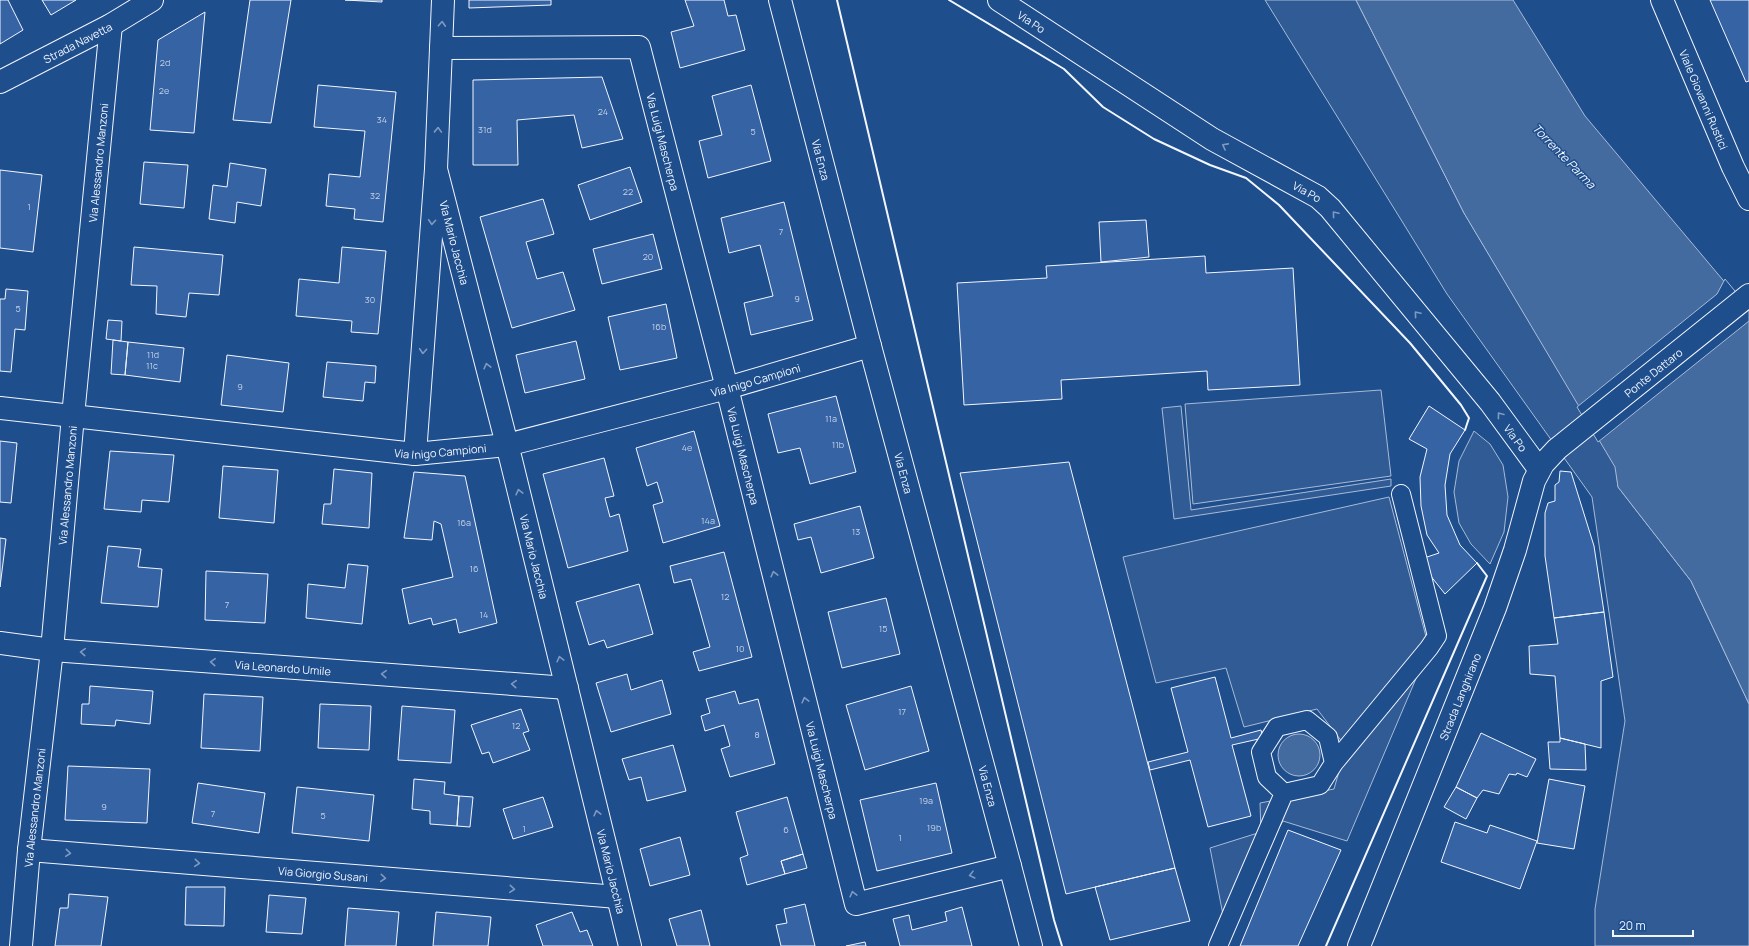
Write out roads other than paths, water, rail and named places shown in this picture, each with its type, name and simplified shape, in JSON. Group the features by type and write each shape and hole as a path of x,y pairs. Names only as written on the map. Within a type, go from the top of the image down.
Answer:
{"street":[{"name":"Strada Navetta","path":"0,82 111,25 152,0"},
{"name":"Via Mario Jacchia","path":"415,454 436,169 443,0"},
{"name":"Via Enza","path":"780,0 870,346 1010,866 1030,946"},
{"name":"Via Po","path":"999,0 1212,139 1318,197 1330,208 1476,385 1539,469"},
{"name":"Viale Giovanni Rustici","path":"1662,0 1733,167 1748,196"},
{"name":"Via Alessandro Manzoni","path":"21,946 29,850 52,650 72,416 111,25"},
{"name":"Via Luigi Mascherpa","path":"441,48 639,47 727,388 856,904 1010,866"},
{"name":"Via Mario Jacchia","path":"436,169 507,445 630,946"},
{"name":"Ponte Dattaro","path":"1558,449 1749,295"},
{"name":"Via Inigo Campioni","path":"0,408 415,454 507,445 727,388 870,346"},
{"name":"Strada Langhirano","path":"1359,946 1495,608 1516,550 1531,488 1539,469 1558,449"},
{"path":"1284,793 1320,785 1334,763 1429,648 1437,636 1401,494"},
{"name":"Via Leonardo Umile","path":"0,643 52,650 567,688"},
{"path":"1284,793 1267,776 1261,752 1277,727 1307,720 1328,737 1334,763"},
{"path":"1218,946 1284,793"},
{"name":"Via Giorgio Susani","path":"29,850 618,897"}],"water":[{"name":"Torrente Parma","path":"1356,0 1513,0 1585,116 1749,311 1749,704 1691,581 1618,487 1615,467 1464,213"},
{"path":"1299,734 1314,740 1320,755 1314,770 1299,776 1284,770 1278,755 1284,740"}]}
